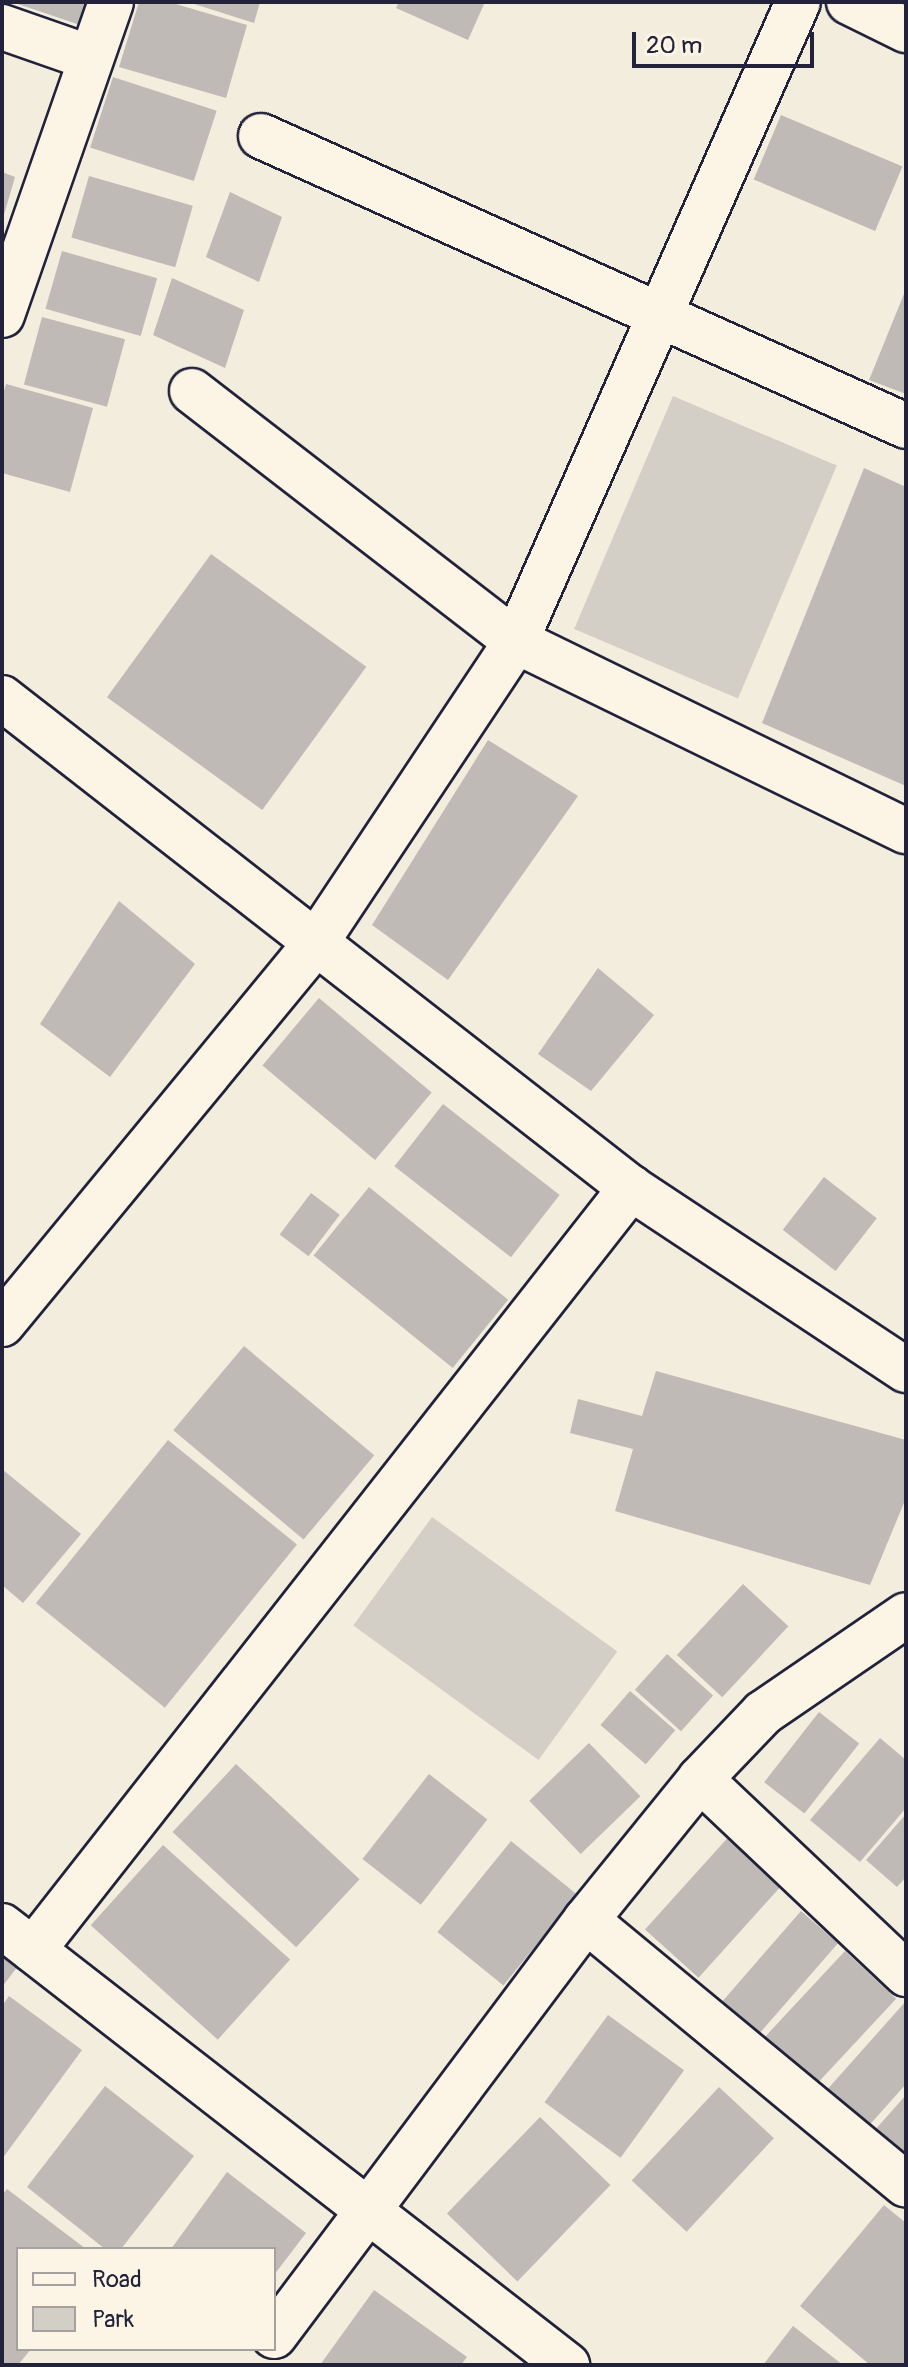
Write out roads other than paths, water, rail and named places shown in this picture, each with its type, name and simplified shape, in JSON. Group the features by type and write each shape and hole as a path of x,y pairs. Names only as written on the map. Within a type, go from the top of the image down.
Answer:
{"street":[{"path":"2,315 111,2"},
{"path":"2,1324 315,944 516,641 662,317 798,2"},
{"path":"849,2 906,30"},
{"path":"2,27 91,58"},
{"path":"261,136 906,426"},
{"path":"192,391 516,641 906,831"},
{"path":"2,698 631,1188 906,1370"},
{"path":"567,2365 364,2211 17,1938 631,1188"},
{"path":"276,2333 364,2211 586,1920 700,1779 763,1713 906,1615"},
{"path":"700,1779 906,1974"},
{"path":"586,1920 906,2185"}]}
